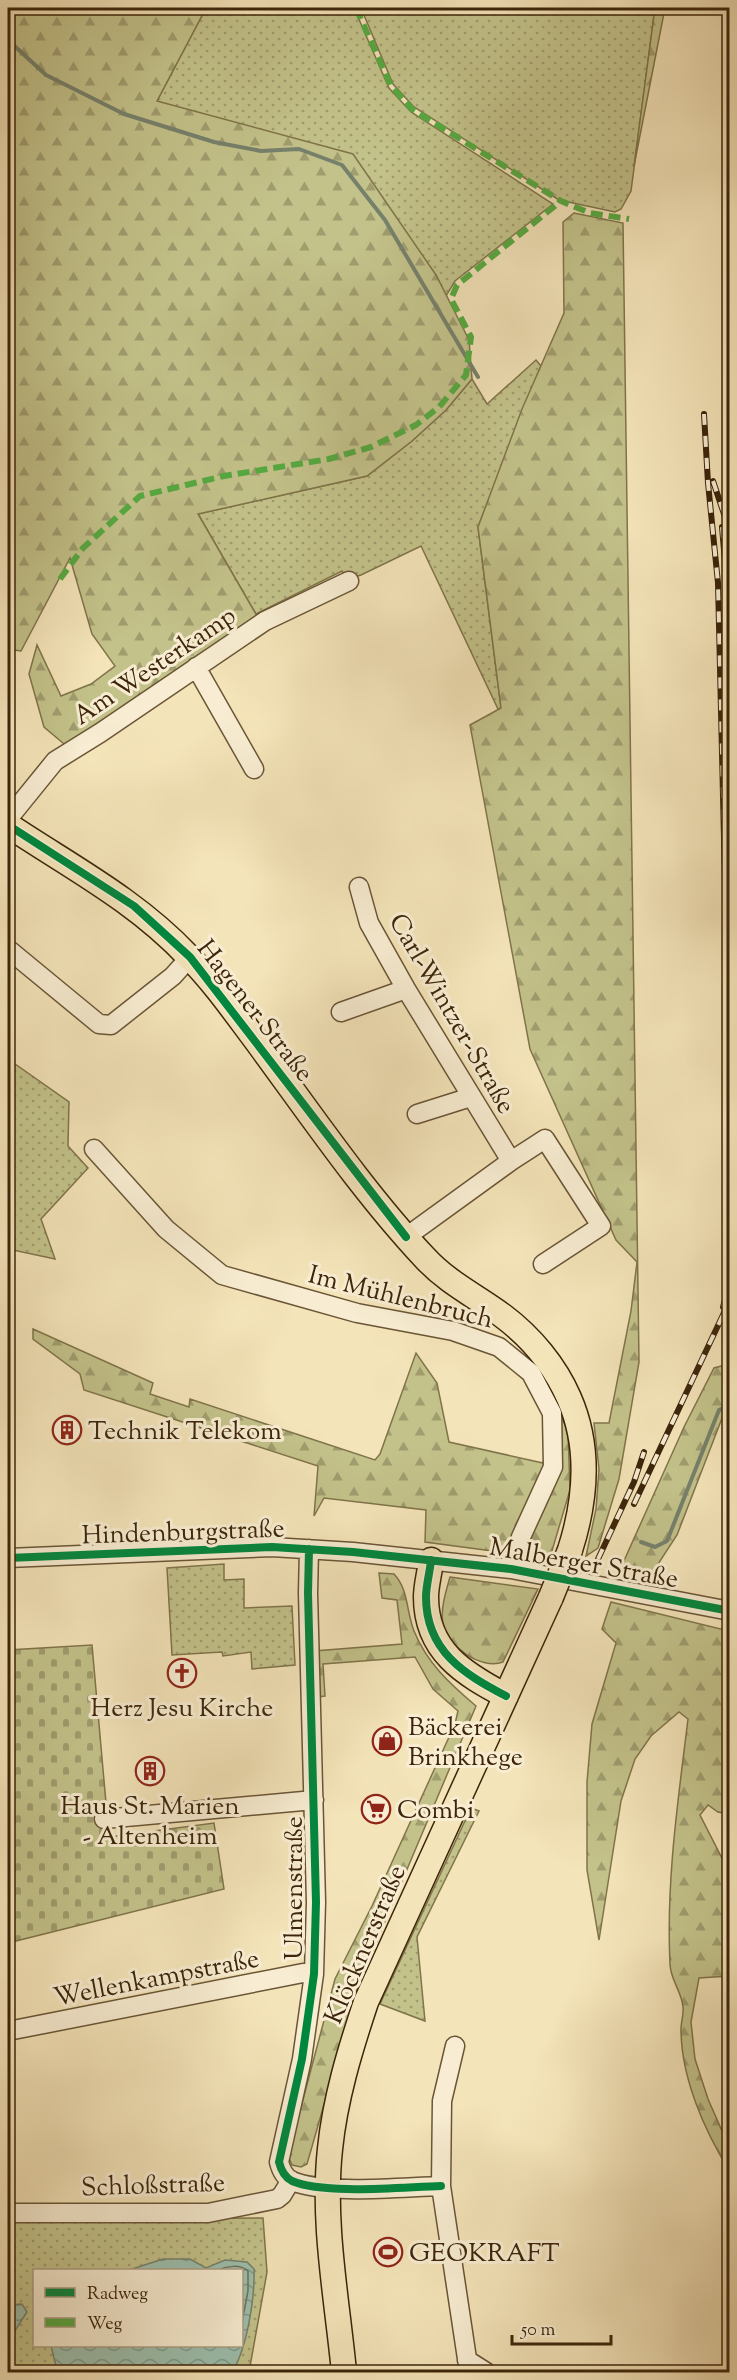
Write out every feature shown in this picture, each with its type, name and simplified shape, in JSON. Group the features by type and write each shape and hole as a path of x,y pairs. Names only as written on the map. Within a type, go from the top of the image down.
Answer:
{"main road":[{"name":"Hagener Straße","path":"10,830 134,906 190,957 406,1237 441,1275 502,1315 521,1331 554,1369 569,1398 582,1441 584,1461 581,1510 570,1550 506,1696"},
{"path":"431,1560 426,1596 430,1622 440,1646 451,1661 469,1675 506,1696"},
{"name":"Klöcknerstraße","path":"344,2373 327,2188 330,2147 346,2063 366,2002 506,1696"}],"street":[{"name":"Am Westerkamp","path":"10,830 55,761 265,621 349,581"},
{"path":"196,667 254,770"},
{"name":"Carl-Wintzer-Straße","path":"359,887 369,923 406,990 511,1161"},
{"path":"8,950 99,1024 111,1025 173,976 190,957"},
{"path":"341,1012 406,990"},
{"path":"417,1114 471,1096"},
{"path":"406,1237 545,1139 601,1226 543,1264"},
{"name":"Im Mühlenbruch","path":"94,1149 166,1229 222,1275 357,1313 453,1331 499,1347 531,1373 552,1413 553,1467 521,1537 511,1569"},
{"name":"Hindenburgstraße","path":"8,1558 229,1548 309,1550 431,1560"},
{"name":"Ulmenstraße","path":"291,2180 281,2170 279,2154 302,2059 314,1974 316,1902 308,1593 309,1550"},
{"name":"Malberger Straße","path":"431,1560 511,1569 729,1611"},
{"path":"104,1820 314,1800"},
{"name":"Wellenkampstraße","path":"8,2031 303,1973 314,1974"},
{"path":"455,2046 442,2101 441,2186 468,2367 486,2373"},
{"path":"291,2180 327,2188 441,2186"},
{"name":"Schloßstraße","path":"8,2213 208,2213 277,2199 291,2180"}],"green space":[{"path":"8,8 206,8 157,101 353,154 436,275 469,340 472,379 446,410 412,441 367,476 198,514 257,616 91,733 64,744 44,727 29,674 37,645 61,696 91,684 115,666 92,634 70,558 21,651 8,649"},
{"path":"206,8 354,8 389,88 411,112 553,204 455,281 446,296 436,275 157,101"},
{"path":"361,8 655,8 631,191 621,209 615,212 559,200 414,107 393,84"},
{"path":"655,8 665,8 634,166"},
{"path":"574,213 623,223 639,1362 619,1479 598,1548 586,1556 596,1509 599,1469 594,1423 609,1423 631,1311 637,1262 616,1240 530,1049 470,725 501,708 478,527 522,409 564,313 563,222"},
{"path":"536,360 541,366 478,527 501,708 498,709 421,546 361,575 347,579 342,571 256,614 198,514 367,476 412,441 446,410 472,379 487,404"},
{"path":"8,1059 69,1102 68,1146 88,1168 41,1219 55,1259 8,1249"},
{"path":"33,1329 153,1383 150,1394 189,1407 190,1399 375,1460 380,1454 416,1353 437,1383 449,1442 543,1463 556,1406 568,1431 570,1490 551,1554 500,1552 425,1542 426,1510 324,1498 314,1516 318,1466 84,1390 80,1374 33,1339"},
{"path":"729,1364 729,1414 724,1413 677,1535 649,1578 623,1563 684,1427 714,1368"},
{"path":"224,1564 224,1580 244,1579 244,1608 292,1606 295,1665 252,1669 251,1652 223,1656 222,1652 172,1655 167,1568"},
{"path":"379,1573 394,1574 399,1580 419,1643 448,1681 476,1706 359,1983 307,2164 301,2167 292,2165 288,2156 335,1979 372,1906 455,1724 458,1711 433,1689 415,1657 323,1664 325,1696 317,1697 314,1651 402,1644 397,1600 382,1598"},
{"path":"450,1577 538,1589 503,1662 494,1664 476,1660 458,1648 446,1633 442,1613"},
{"path":"611,1602 729,1631 729,1814 718,1812 708,1805 700,1815 729,1872 729,1976 699,1978 691,2022 695,2059 708,2099 729,2147 729,2170 711,2138 690,2084 682,2047 682,2001 671,1970 669,1933 671,1872 688,1719 679,1712 651,1736 635,1759 621,1801 599,1940 587,1870 587,1782 592,1724 616,1643 602,1629"},
{"path":"92,1645 109,1837 214,1823 224,1889 8,1943 8,1650"},
{"path":"471,1808 479,1811 417,1937 425,2021 380,2004"},
{"path":"263,2218 267,2272 249,2372 8,2372 8,2220"}],"water":[{"path":"163,2259 190,2259 206,2268 225,2260 247,2262 254,2269 253,2294 243,2347 243,2269 132,2269"},
{"path":"22,2304 27,2312 14,2332 8,2360 8,2305"},
{"path":"51,2347 243,2347 232,2372 62,2372 56,2366"}],"waterway":[{"path":"8,40 46,75 124,114 214,142 261,151 299,149 342,165 385,220 478,377"},
{"path":"641,1542 655,1547 667,1541 719,1410 730,1406"}],"railway":[{"path":"704,414 718,583 730,1094"},
{"path":"713,481 730,532"},
{"path":"722,527 726,573"},
{"path":"723,1307 730,1282"},
{"path":"634,1504 730,1300"},
{"path":"598,1559 634,1482 644,1452"}],"marked path":[{"path":"356,8 391,86 413,110 561,201 590,213 629,219"},
{"path":"60,579 83,548 140,496 224,476 329,459 371,447 416,425 439,407 466,375 471,337 451,299 457,285 561,201"}],"cycle path":[{"path":"8,825 134,906 190,957 406,1237"},
{"path":"8,1558 272,1547 353,1552 511,1569 730,1611"},
{"path":"309,1549 308,1593 316,1902 314,1974 302,2059 279,2162 282,2170 292,2181 324,2188 441,2186"},
{"path":"431,1560 426,1597 428,1616 440,1646 462,1669 506,1696"}],"place":[{"name":"Technik Telekom","path":"67,1430"},
{"name":"Herz Jesu Kirche","path":"182,1673"},
{"name":"Bäckerei Brinkhege","path":"387,1741"},
{"name":"Haus St. Marien - Altenheim","path":"150,1771"},
{"name":"Combi","path":"376,1809"},
{"name":"GEOKRAFT","path":"388,2252"}]}
